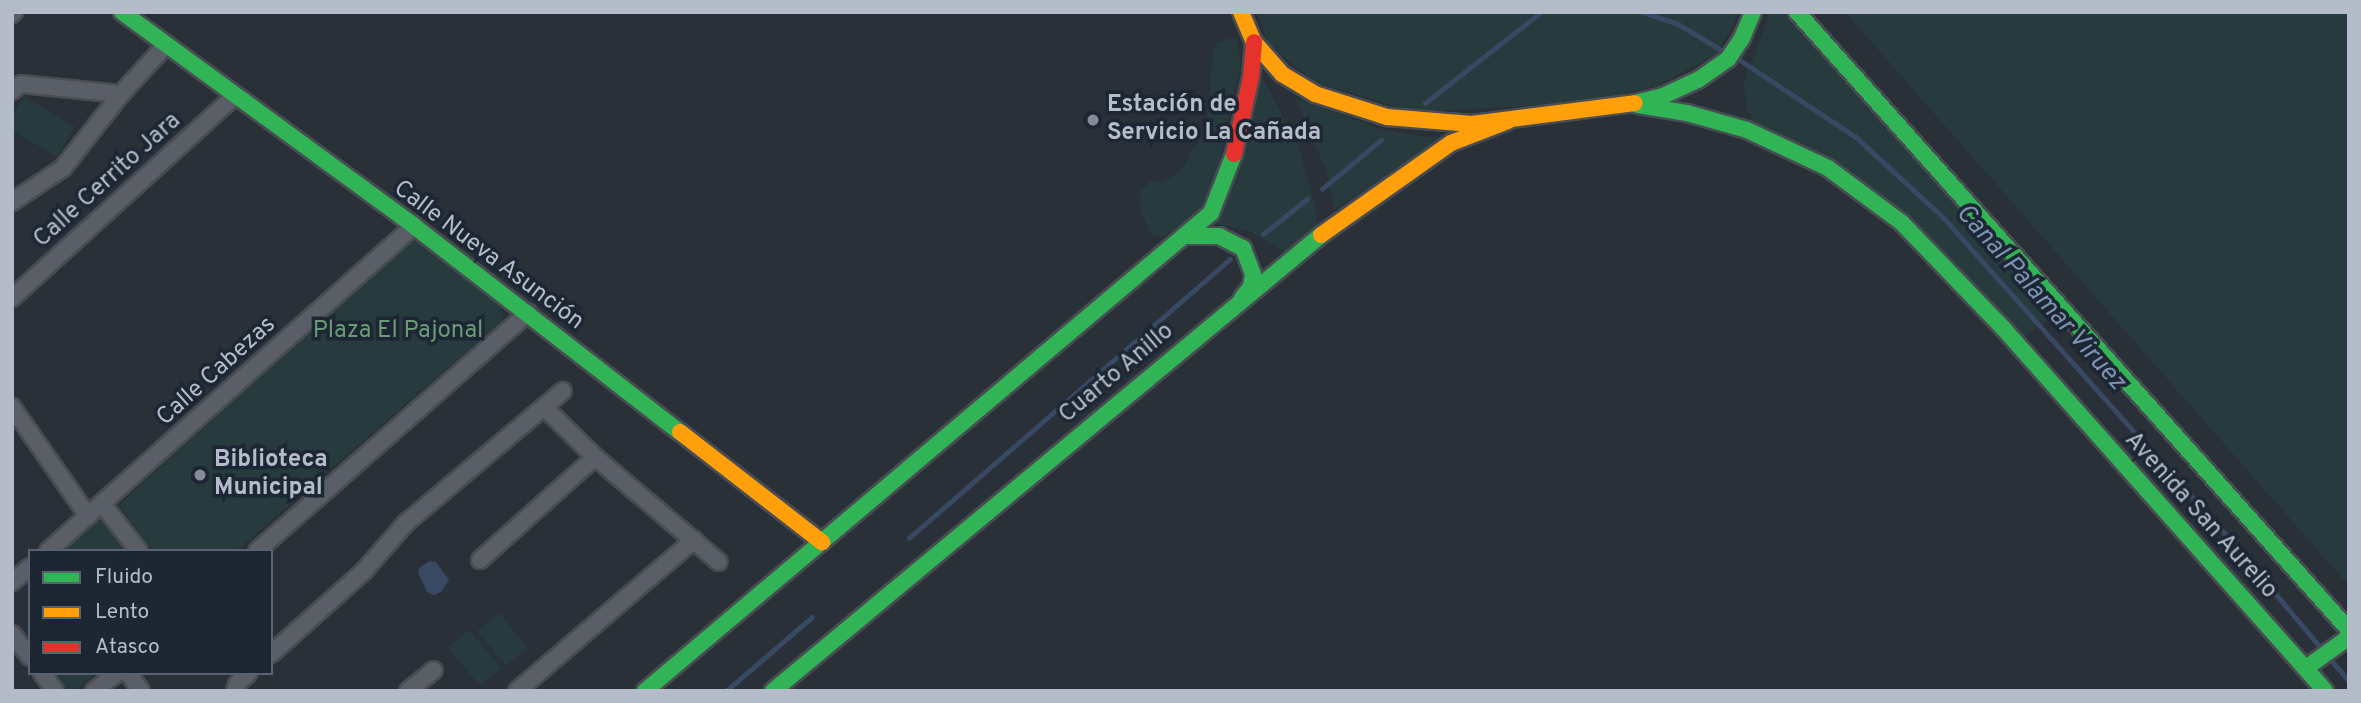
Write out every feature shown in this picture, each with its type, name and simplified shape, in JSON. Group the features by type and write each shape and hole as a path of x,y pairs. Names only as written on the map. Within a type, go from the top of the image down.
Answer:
{"main road":[{"name":"Calle Nueva Asunción","path":"122,12 234,97 414,226 822,542"},
{"path":"1241,12 1254,42 1282,74 1315,94 1387,117 1472,124 1630,104 1663,96 1698,80 1728,59 1742,38 1753,12"},
{"name":"Avenida San Aurelio","path":"1797,12 2349,630"},
{"path":"647,690 1211,213 1226,181 1237,147 1251,77 1254,42"},
{"name":"Avenida San Aurelio","path":"1630,104 1687,113 1747,130 1828,169 1902,222 2003,328 2311,666 2325,691"},
{"name":"Cuarto Anillo","path":"774,691 1242,298 1402,175 1451,143 1508,121"},
{"path":"1185,236 1219,236 1232,240 1243,248 1250,260 1253,274 1251,287 1242,298"},
{"path":"2311,666 2344,640"}],"street":[{"path":"12,202 63,168 121,94 166,44"},
{"path":"12,91 21,84 121,94"},
{"name":"Calle Cerrito Jara","path":"12,298 234,97"},
{"name":"Calle Cabezas","path":"50,549 103,505 414,226"},
{"path":"259,549 528,313"},
{"path":"273,652 365,571 406,523 563,391"},
{"path":"12,407 88,516"},
{"path":"545,408 595,457 719,562"},
{"path":"480,560 595,457"},
{"path":"103,505 137,549"},
{"path":"523,689 695,540"},
{"path":"12,582 28,568"},
{"path":"12,634 28,654"},
{"path":"408,691 434,670"},
{"path":"43,675 55,691"},
{"path":"94,691 114,675"},
{"path":"129,675 141,691"},
{"path":"236,691 237,684 247,675"}],"green space":[{"path":"1257,12 1740,12 1717,54 1657,86 1578,104 1413,112 1313,81 1268,44"},
{"path":"1770,12 1783,12 2055,315 2022,338 1908,216 1756,125 1747,110 1744,83"},
{"path":"1845,12 2349,12 2349,586"},
{"path":"1227,39 1236,39 1241,63 1213,188 1200,212 1163,237 1150,234 1141,210 1139,193 1150,181 1162,183 1177,173 1187,162 1190,151 1205,136 1214,49 1216,44"},
{"path":"1260,73 1298,146 1317,212 1316,230 1285,252 1249,231 1215,224"},
{"path":"24,96 75,127 57,157 12,130 12,115"},
{"path":"1295,98 1384,130 1444,139 1335,209 1326,170"},
{"name":"Plaza El Pajonal","path":"413,238 499,301 503,320 238,549 152,549 119,505"},
{"path":"96,520 108,523 127,549 60,549"},
{"path":"499,613 528,648 506,666 477,631"},
{"path":"469,630 501,668 480,686 448,648"},
{"path":"60,675 94,675 76,690 67,691 54,680"}],"water":[{"path":"430,561 436,562 449,580 441,592 434,595 427,592 418,573 419,568"}],"waterway":[{"path":"1425,103 1541,12"},
{"name":"Canal Palamar Viruez","path":"1642,12 1678,24 1720,49"},
{"name":"Canal Palamar Viruez","path":"1740,60 1856,137 1943,217 2235,545 2321,648"},
{"path":"1322,189 1381,140"},
{"path":"1263,234 1307,199"},
{"path":"909,538 1230,259"},
{"path":"726,691 812,617"},
{"name":"Canal Palamar Viruez","path":"2331,660 2349,681"}],"traffic: fast":[{"path":"122,12 414,226 680,432"},
{"path":"1635,103 1663,96 1698,80 1728,59 1742,38 1753,12"},
{"path":"1797,12 2349,630"},
{"path":"1638,105 1687,113 1747,130 1828,168 1902,223 2003,328 2325,691"},
{"path":"645,691 1211,213 1234,154"},
{"path":"773,691 1321,235"},
{"path":"1185,236 1219,236 1243,248 1253,274 1251,287 1242,298"},
{"path":"2306,668 2349,637"}],"traffic: slow":[{"path":"1241,12 1254,42 1282,74 1315,94 1387,117 1472,124 1635,103"},
{"path":"1321,235 1451,143 1508,121"},
{"path":"680,432 822,542"}],"traffic: jam":[{"path":"1234,154 1251,77 1254,42"}],"place":[{"name":"Estación de Servicio La Cañada","path":"1093,120"},
{"name":"Biblioteca Municipal","path":"200,475"}]}
